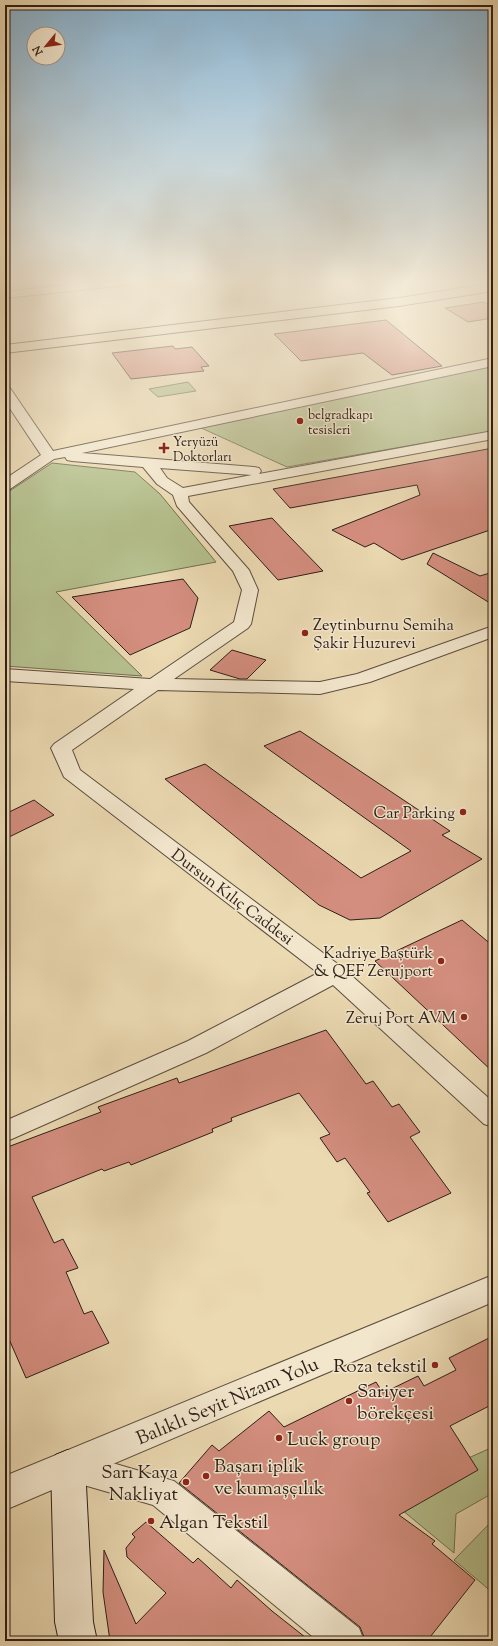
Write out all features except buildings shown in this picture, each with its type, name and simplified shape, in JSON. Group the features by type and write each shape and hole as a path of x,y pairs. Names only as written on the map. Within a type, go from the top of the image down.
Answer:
{"street":[{"path":"5,486 49,456 493,362"},
{"path":"5,391 49,456"},
{"path":"148,463 162,481 180,493 281,473 493,435"},
{"path":"49,456 281,473"},
{"path":"152,684 242,624 250,590 241,570 182,503 180,493"},
{"path":"5,675 152,684 320,688 363,678 493,631"},
{"name":"Dursun Kılıç Caddesi","path":"152,684 61,748 71,774 335,974 493,1117"},
{"path":"5,1132 197,1047 335,974"},
{"name":"Balıklı Seyit Nizam Yolu","path":"5,1493 493,1288"},
{"path":"78,1641 74,1622 68,1466 162,1492 346,1641"}],"green space":[{"path":"493,367 493,431 287,467 199,427 453,372"},
{"path":"188,382 196,391 158,397 149,389"},
{"path":"52,463 135,472 160,494 216,562 56,592 142,676 5,666 5,494"},
{"path":"493,1447 493,1493 456,1514 454,1553 396,1505 426,1477"},
{"path":"493,1520 493,1593 454,1560"}],"place":[{"name":"belgradkapı tesisleri","path":"300,421"},
{"name":"Yeryüzü Doktorları","path":"164,448"},
{"name":"Zeytinburnu Semiha Şakir Huzurevi","path":"305,633"},
{"name":"Car Parking","path":"463,812"},
{"name":"Kadriye Baştürk & QEF Zerujport","path":"441,961"},
{"name":"Zeruj Port AVM","path":"464,1017"},
{"name":"Roza tekstil","path":"435,1365"},
{"name":"Sariyer börekçesi","path":"349,1401"},
{"name":"Luck group","path":"279,1438"},
{"name":"Başarı iplik ve kumaşçılık","path":"206,1476"},
{"name":"Sarı Kaya Nakliyat","path":"186,1482"},
{"name":"Algan Tekstil","path":"151,1521"}]}
